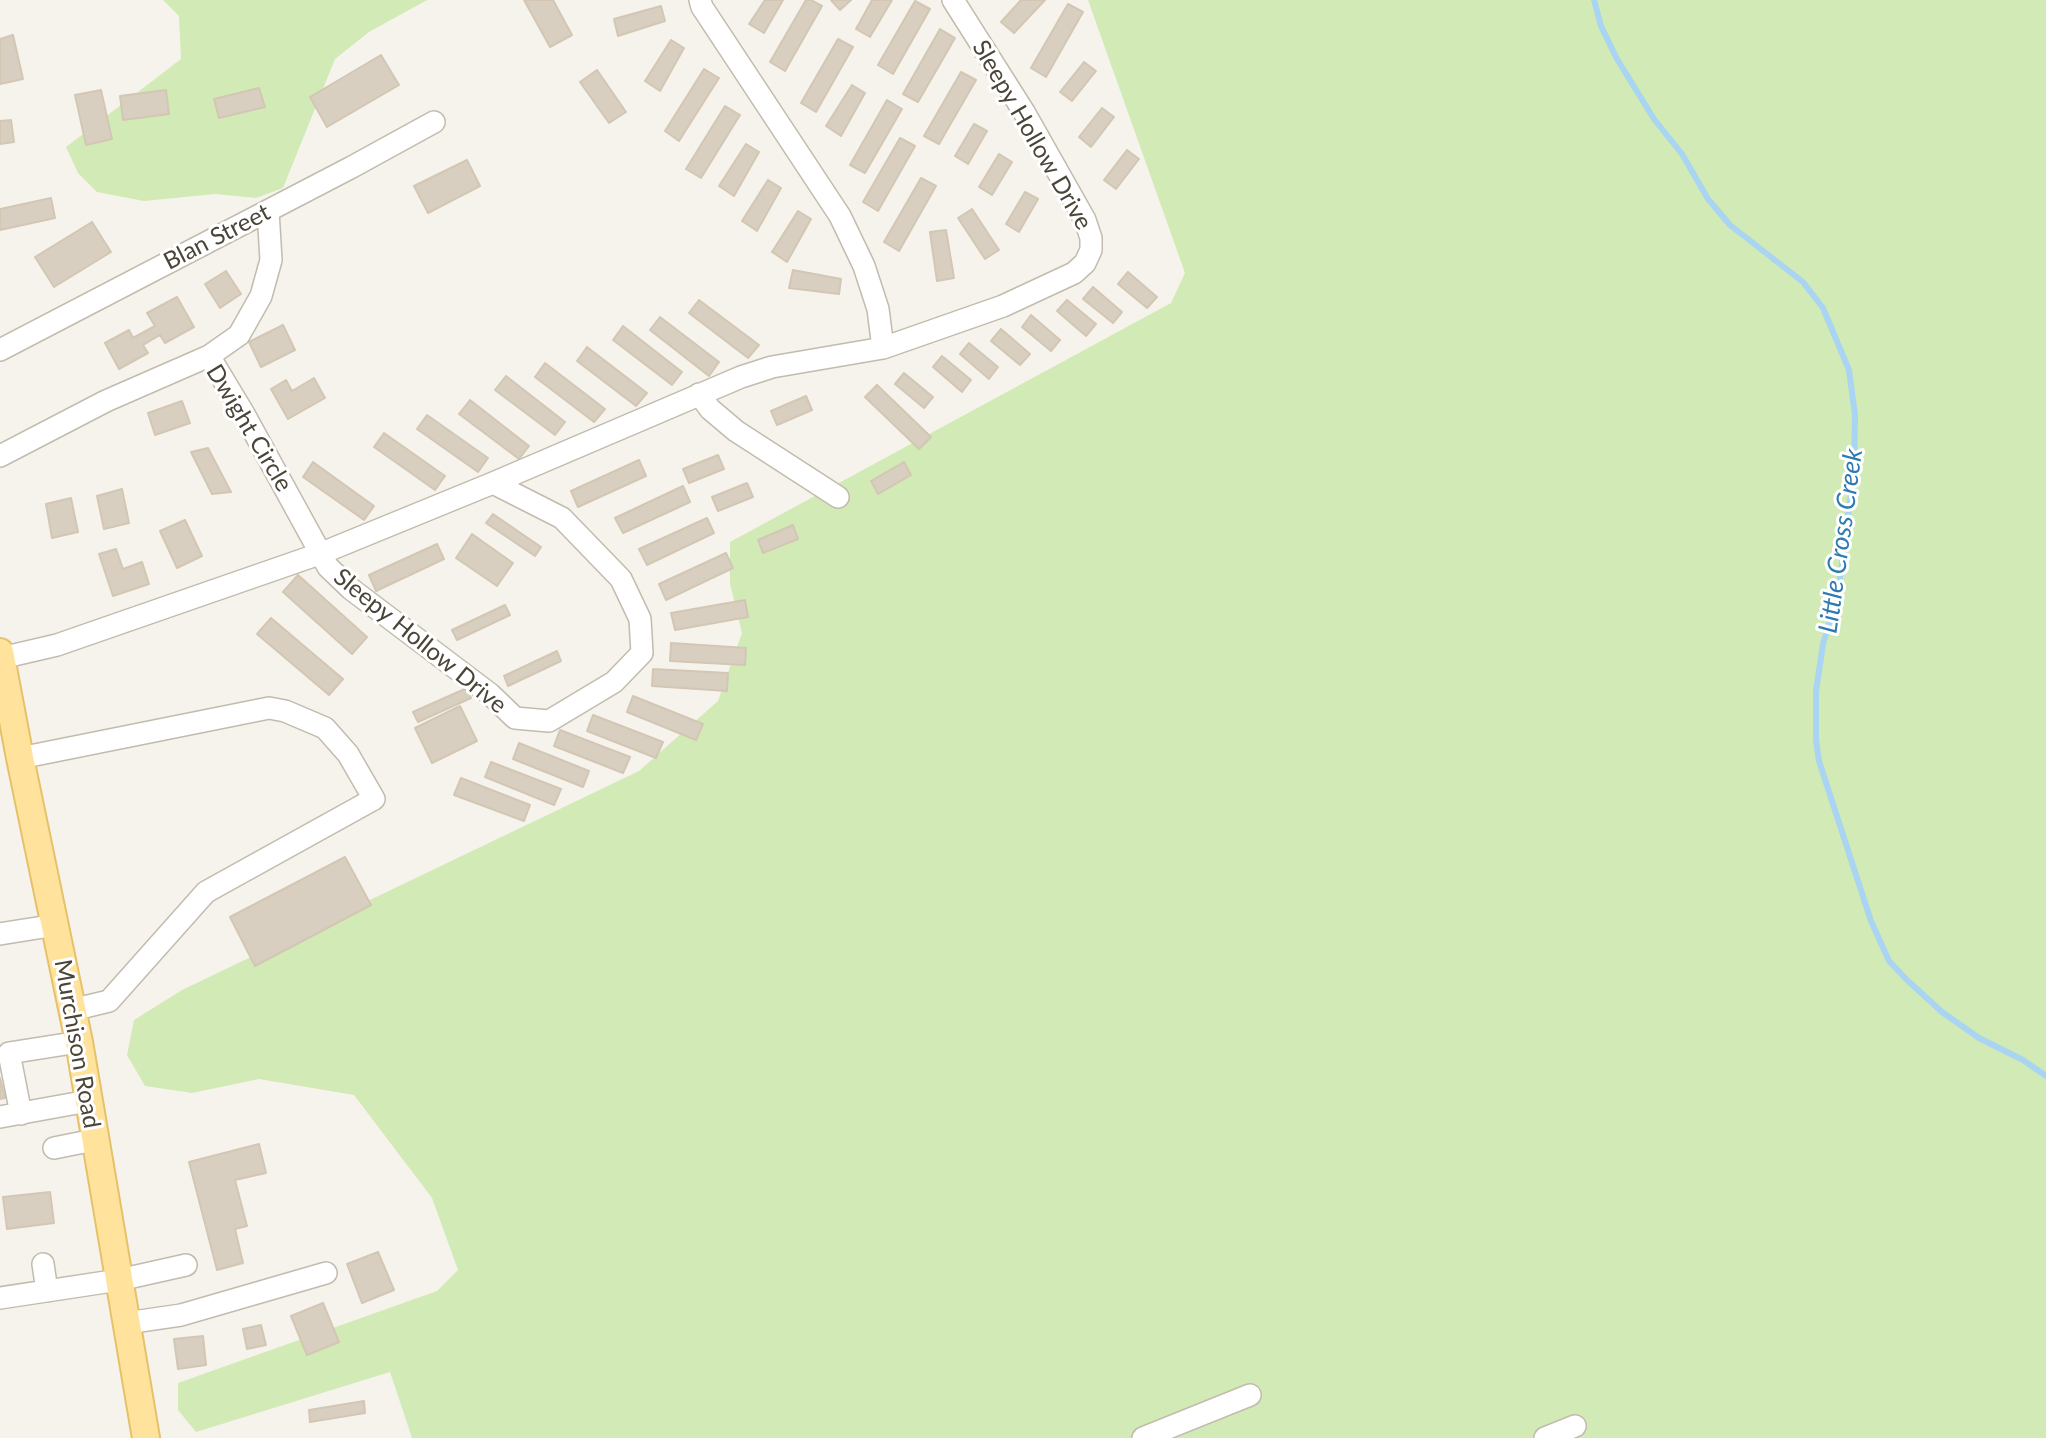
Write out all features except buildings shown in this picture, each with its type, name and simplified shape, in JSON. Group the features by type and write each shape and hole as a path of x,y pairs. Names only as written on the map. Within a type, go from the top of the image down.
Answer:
{"main road":[{"name":"Murchison Road","path":"1,655 79,1042 146,1438"}],"street":[{"path":"700,0 702,7 840,216 864,266 878,309 883,348"},
{"name":"Sleepy Hollow Drive","path":"1,655 57,645 322,552 494,483 699,394 772,367 883,348 1014,301 1074,273 1085,263 1091,250 1091,238 1085,220 1024,112 953,0"},
{"name":"Blan Street","path":"0,350 434,122"},
{"path":"209,356 239,335 261,296 271,260 268,211"},
{"name":"Dwight Circle","path":"0,456 106,401 209,356 322,552"},
{"path":"699,394 710,409 736,430 838,497"},
{"name":"Sleepy Hollow Drive","path":"322,552 328,567 351,589 490,694 515,718 549,720 614,682 642,653 640,619 621,579 562,518 494,483"},
{"path":"20,758 269,708 285,711 325,728 348,754 374,799 206,892 109,1001 72,1010"},
{"path":"0,934 56,925"},
{"path":"79,1042 9,1053 11,1116 88,1101"},
{"path":"54,1148 94,1140"},
{"path":"43,1264 47,1291"},
{"path":"0,1298 186,1265"},
{"path":"126,1323 181,1314 326,1273"},
{"path":"1143,1438 1250,1395"},
{"path":"1545,1438 1575,1426"}],"green space":[{"path":"163,0 427,0 369,32 335,59 283,188 256,198 215,194 144,201 97,192 78,173 66,147 181,59 179,16"},
{"path":"1088,0 2046,0 2046,1438 412,1438 390,1372 196,1432 178,1410 178,1383 437,1291 458,1270 432,1198 354,1095 259,1079 192,1093 145,1086 127,1055 134,1020 182,990 639,771 718,701 742,633 730,584 730,542 1171,303 1185,273"}],"waterway":[{"name":"Little Cross Creek","path":"1594,0 1601,26 1617,59 1654,119 1682,154 1708,199 1730,225 1803,282 1823,308 1849,370 1855,415 1854,470 1838,593 1823,644 1816,691 1816,740 1819,761 1871,921 1889,961 1942,1012 1979,1038 2023,1060 2046,1076"}]}
